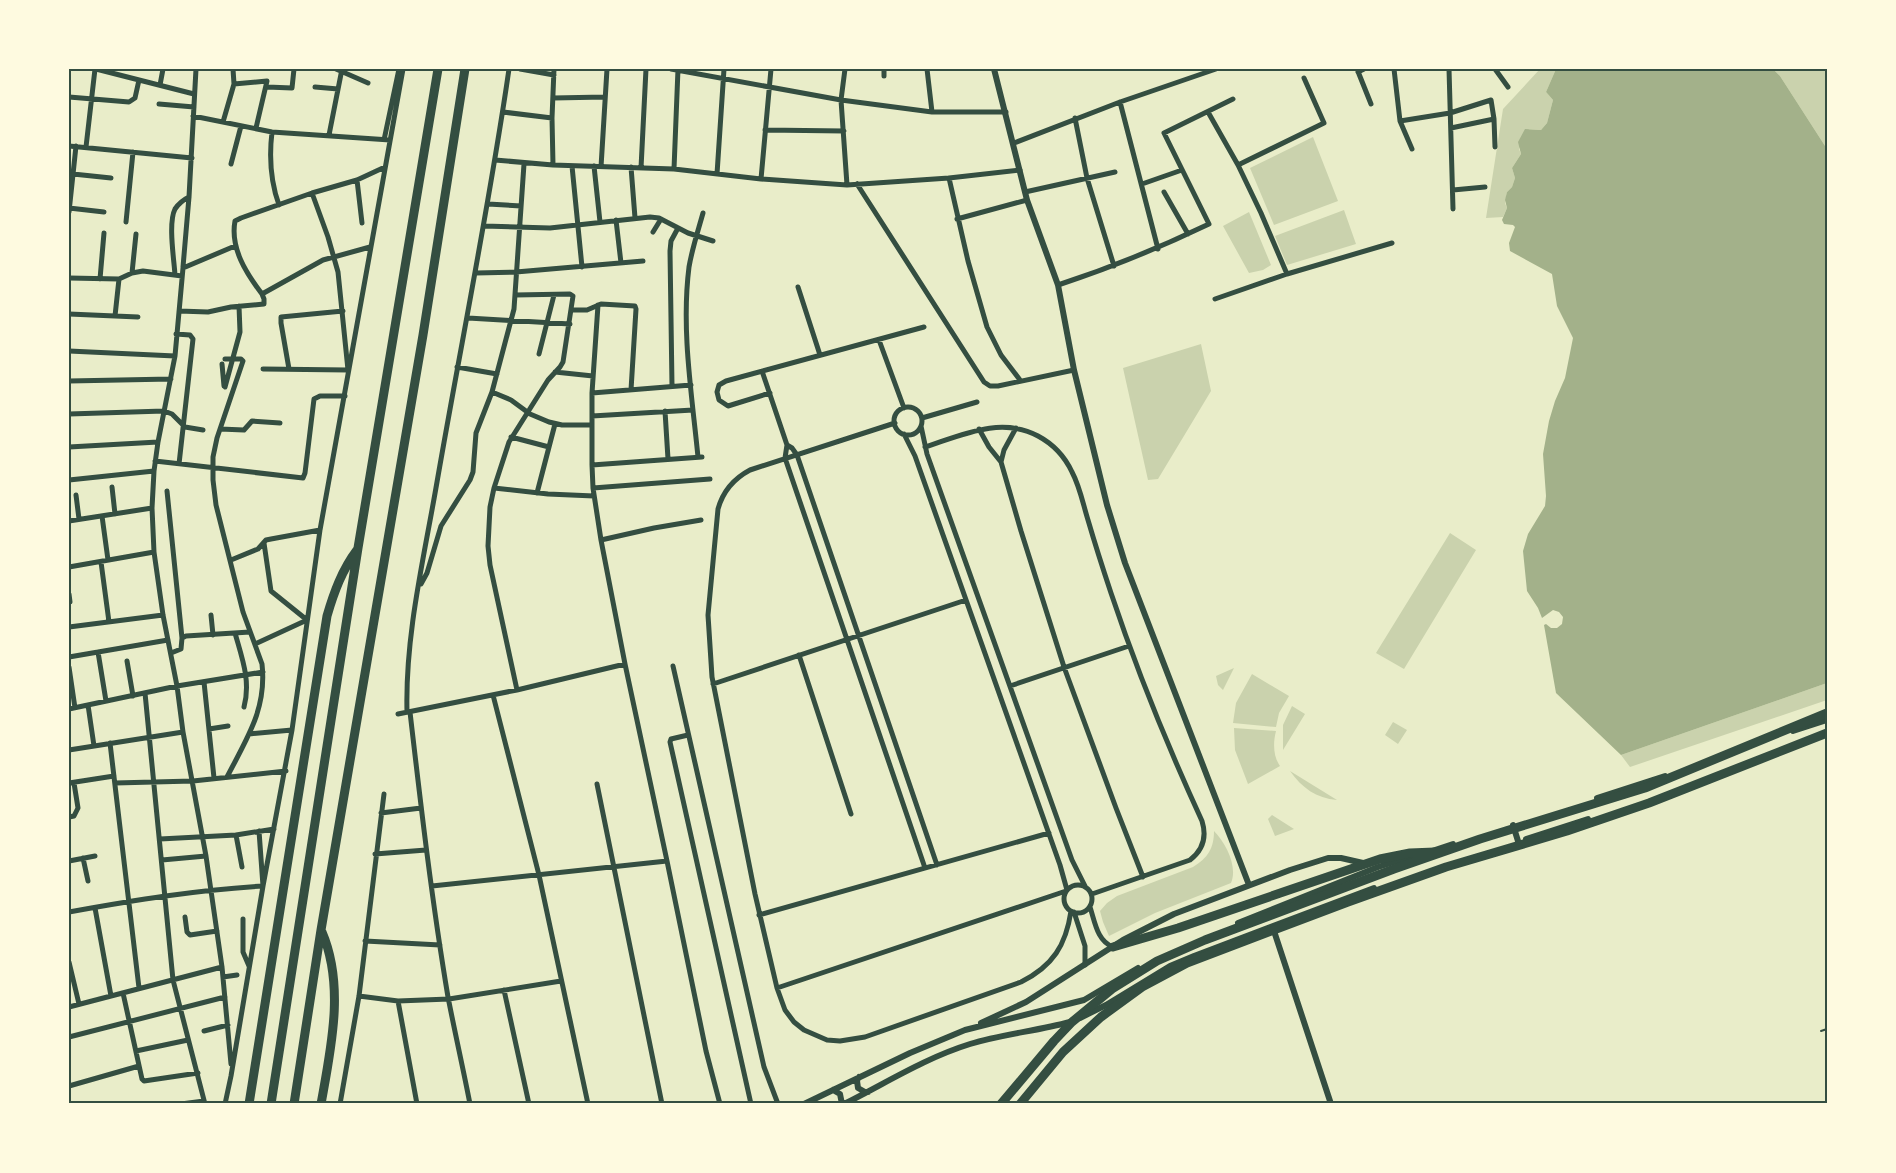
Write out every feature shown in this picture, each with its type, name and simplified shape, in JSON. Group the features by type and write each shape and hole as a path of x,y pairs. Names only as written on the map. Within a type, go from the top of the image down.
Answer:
{"highway":[{"path":"271,1104 358,548 438,69"},
{"path":"294,1104 321,930 423,335 465,69"},
{"path":"249,1104 325,627 339,581 358,548"},
{"path":"1001,1104 1072,1022 1112,989 1157,961 1205,940 1440,852 1645,788 1827,713"},
{"path":"1020,1104 1063,1052 1101,1017 1142,987 1187,963 1446,867 1567,831 1649,803 1827,735"},
{"path":"1113,947 1178,928 1380,859 1410,853 1440,852"},
{"path":"321,930 330,951 334,1010 321,1104"}],"street":[{"path":"86,147 95,69 122,72 139,80 194,94"},
{"path":"160,85 163,69"},
{"path":"196,69 192,158 175,356 155,461 152,508 154,552 163,615 207,856 222,967 231,1076"},
{"path":"223,122 234,84 233,69"},
{"path":"267,87 292,88 294,69"},
{"path":"329,135 340,69 368,83"},
{"path":"225,1104 292,730 320,530 401,69"},
{"path":"470,1104 449,999 426,850 409,712 408,656 457,367 488,204 509,69"},
{"path":"520,69 554,72 553,165"},
{"path":"601,166 607,69"},
{"path":"641,168 646,69"},
{"path":"671,69 841,100 932,112 1006,112"},
{"path":"717,174 724,69"},
{"path":"761,180 771,69"},
{"path":"845,69 841,100 847,184"},
{"path":"927,69 932,112"},
{"path":"994,69 1027,200 1058,285 1074,370 1107,504 1125,563 1249,885"},
{"path":"1014,143 1075,118 1216,69"},
{"path":"1394,69 1400,121 1412,149"},
{"path":"1449,69 1453,209"},
{"path":"1495,69 1508,87"},
{"path":"674,169 678,70"},
{"path":"1361,70 1371,104"},
{"path":"1238,165 1324,123 1304,78"},
{"path":"69,97 129,102 135,98 139,80"},
{"path":"234,84 265,80 267,83 256,128"},
{"path":"315,87 338,89"},
{"path":"553,98 605,97"},
{"path":"1058,285 1158,249 1209,223 1164,134 1233,99"},
{"path":"1400,121 1450,113 1491,100 1495,147"},
{"path":"1120,102 1158,249"},
{"path":"159,104 194,107"},
{"path":"503,112 552,118"},
{"path":"1208,112 1238,165 1287,274"},
{"path":"193,116 272,132 387,140"},
{"path":"1075,118 1087,178 1114,266"},
{"path":"1451,128 1494,118"},
{"path":"231,164 241,126"},
{"path":"765,130 844,131"},
{"path":"272,132 270,166 274,191 279,204"},
{"path":"69,146 192,158"},
{"path":"76,146 69,210 104,212"},
{"path":"126,222 133,152"},
{"path":"495,160 524,164 674,169 761,180 847,184 949,178 1020,170"},
{"path":"418,588 427,573 441,526 473,472 477,433 492,392 512,320 524,164"},
{"path":"572,166 582,267"},
{"path":"594,166 600,222"},
{"path":"179,311 208,312 264,304 262,294 244,266 235,246 234,224 237,219 357,180 385,167"},
{"path":"631,167 635,218"},
{"path":"1142,184 1182,170"},
{"path":"1025,192 1115,172"},
{"path":"73,174 111,177"},
{"path":"949,178 957,219 987,327 1001,355 1020,380"},
{"path":"357,180 362,223"},
{"path":"857,184 984,382 990,386 998,386 1074,370"},
{"path":"1452,190 1485,187"},
{"path":"1164,192 1188,234"},
{"path":"312,193 334,256 343,311 348,370"},
{"path":"175,275 172,222 174,211 180,202 189,196"},
{"path":"957,219 1027,200"},
{"path":"488,204 521,206"},
{"path":"592,465 700,457 693,410 687,300 690,267 703,213"},
{"path":"484,226 538,228 650,217 661,219 713,241"},
{"path":"653,232 661,219"},
{"path":"616,220 621,263"},
{"path":"672,386 670,247 678,228"},
{"path":"100,279 104,233"},
{"path":"132,273 136,234"},
{"path":"1215,299 1287,274 1392,243"},
{"path":"183,267 235,246"},
{"path":"262,294 313,265 334,256 370,247"},
{"path":"476,273 516,272 643,261"},
{"path":"69,278 119,279 143,271 182,276"},
{"path":"115,316 119,279"},
{"path":"798,287 820,356"},
{"path":"515,295 572,295 570,324 563,362 549,377 511,437 494,488 489,526 490,565 517,690"},
{"path":"539,354 554,295"},
{"path":"571,310 587,310 598,305 634,306 636,309 631,390"},
{"path":"598,305 592,393 594,496 625,664 707,1060 720,1104"},
{"path":"225,387 240,332 239,306"},
{"path":"289,369 281,319 284,316 343,311"},
{"path":"69,314 138,317"},
{"path":"468,318 570,324"},
{"path":"770,393 728,406 719,400 718,388 722,382 924,327"},
{"path":"176,334 190,335 193,339 179,464"},
{"path":"879,339 904,408"},
{"path":"69,351 175,356"},
{"path":"227,777 259,713 263,694 263,672 216,505 212,468 220,429 233,391 243,361 233,358 224,361 223,384 233,391"},
{"path":"457,367 497,374"},
{"path":"263,369 348,370"},
{"path":"762,371 787,445 785,458 925,868"},
{"path":"555,372 593,376"},
{"path":"69,381 171,379"},
{"path":"592,393 691,385"},
{"path":"492,392 511,400 527,412 555,424 592,425"},
{"path":"155,461 303,478 314,399 320,396 345,396"},
{"path":"922,418 977,402"},
{"path":"921,426 916,433 908,435 897,430 895,423 898,412 904,408 913,408 920,413 925,447 1072,860 1085,886 1092,894 1090,907 1100,937 1113,947"},
{"path":"592,416 693,410"},
{"path":"69,414 164,411 172,414 183,425 203,430"},
{"path":"665,411 668,459"},
{"path":"220,429 244,430 252,421 280,423"},
{"path":"895,423 742,474 730,484 720,502 708,615 709,654 759,915 777,988 785,1010 804,1030 827,1040 852,1040 1021,982 1032,976 1043,969 1059,950 1072,912"},
{"path":"537,493 555,424"},
{"path":"925,447 979,429 1001,426 1016,428 1030,432 1048,442 1062,456 1073,473 1129,646 1162,732 1202,821 1204,832 1201,849 1190,860 1092,894"},
{"path":"1001,462 1004,450 1016,428"},
{"path":"979,429 1001,462 1064,667 1143,877"},
{"path":"904,434 915,456 1049,833 1067,890 1064,895 1065,904 1072,912 1085,946 1085,965"},
{"path":"511,437 549,447"},
{"path":"69,447 158,442"},
{"path":"787,445 797,455 937,864"},
{"path":"69,480 154,471"},
{"path":"593,488 710,480"},
{"path":"112,487 115,514"},
{"path":"494,488 594,496"},
{"path":"167,491 182,638 181,648 171,653"},
{"path":"76,495 79,519"},
{"path":"69,521 152,508"},
{"path":"102,516 108,560"},
{"path":"601,540 701,520"},
{"path":"231,561 258,549 271,539 320,530"},
{"path":"264,543 271,591 307,620"},
{"path":"69,567 154,552"},
{"path":"100,562 109,622"},
{"path":"69,594 70,602"},
{"path":"713,684 966,600"},
{"path":"69,627 163,615"},
{"path":"211,615 213,634"},
{"path":"255,644 307,620"},
{"path":"182,638 250,632"},
{"path":"235,633 246,675 247,690 244,707"},
{"path":"69,657 168,640"},
{"path":"1000,697 1011,689 1064,667 1129,646"},
{"path":"98,652 106,701"},
{"path":"799,655 851,814"},
{"path":"127,661 133,696"},
{"path":"398,714 517,690 625,664"},
{"path":"673,666 764,1067 778,1104"},
{"path":"69,667 72,708 177,686 263,672"},
{"path":"995,684 1007,679"},
{"path":"204,682 214,778"},
{"path":"145,693 173,980 205,1102 181,1104"},
{"path":"493,695 539,875 588,1104"},
{"path":"88,705 94,746"},
{"path":"965,1030 1083,1000 1163,953 1378,867 1591,800 1827,720"},
{"path":"209,729 228,726"},
{"path":"249,734 292,730"},
{"path":"69,750 183,732"},
{"path":"688,735 672,739 670,742 751,1104"},
{"path":"834,1090 840,1094 843,1104 913,1067 970,1044 1068,1023 1088,1015 1170,966 1345,898 1596,817 1827,735"},
{"path":"110,743 139,988"},
{"path":"69,817 74,816 78,808 72,783 115,779 193,781 285,771"},
{"path":"597,784 662,1104"},
{"path":"340,1104 359,996 384,794"},
{"path":"381,813 421,808"},
{"path":"1513,824 1518,841"},
{"path":"160,840 236,835 274,829"},
{"path":"259,831 263,886"},
{"path":"759,915 1049,833"},
{"path":"236,835 242,867"},
{"path":"375,854 426,850"},
{"path":"69,861 95,856"},
{"path":"162,860 207,856"},
{"path":"83,858 88,881"},
{"path":"804,1104 910,1053 1026,1002 1113,947 1166,918 1249,885 1328,858 1341,858 1378,867"},
{"path":"432,886 667,861"},
{"path":"777,988 1067,890 1075,884 1085,886"},
{"path":"69,912 165,895 263,886"},
{"path":"1072,912 1083,912 1090,907"},
{"path":"95,908 111,996"},
{"path":"185,917 190,935 217,931"},
{"path":"243,919 243,952 249,966"},
{"path":"1272,926 1331,1104"},
{"path":"365,941 440,945"},
{"path":"69,962 79,1004"},
{"path":"69,1007 222,967"},
{"path":"223,977 237,975"},
{"path":"359,996 398,1001 449,999 561,981"},
{"path":"504,990 529,1104"},
{"path":"123,993 142,1079 148,1082 198,1073"},
{"path":"69,1037 225,997"},
{"path":"398,1001 417,1104"},
{"path":"204,1031 228,1025"},
{"path":"136,1051 188,1040"},
{"path":"69,1086 139,1066"},
{"path":"859,1077 858,1088 868,1092"}],"lane":[{"path":"1821,1031 1827,1029"}],"shaded area":[{"path":"1540,69 1556,69 1546,92 1553,100 1547,123 1541,130 1529,129 1519,149 1521,154 1512,168 1515,178 1512,187 1507,192 1505,203 1507,208 1503,217 1486,218 1503,109"},
{"path":"1556,69 1773,69 1780,76 1827,149 1827,683 1621,755 1556,693 1544,625 1557,628 1562,624 1563,617 1559,612 1553,610 1542,618 1527,591 1523,551 1528,534 1545,506 1543,454 1549,421 1565,378 1573,338 1557,306 1552,274 1510,251 1509,243 1515,227 1504,224 1502,220 1507,208 1505,200 1507,192 1512,187 1515,178 1512,168 1521,154 1518,142 1525,129 1541,130 1547,123 1553,100 1546,92"},
{"path":"1773,69 1827,69 1827,149 1780,76"},
{"path":"1313,137 1338,201 1274,225 1250,168"},
{"path":"1344,210 1356,244 1287,265 1275,236"},
{"path":"1249,212 1271,265 1263,270 1249,273 1223,226"},
{"path":"1201,344 1211,391 1158,479 1148,480 1123,368"},
{"path":"1450,533 1476,550 1404,669 1376,653"},
{"path":"1234,668 1223,690 1218,685 1216,676"},
{"path":"1252,674 1289,696 1279,713 1276,727 1233,723 1236,703"},
{"path":"1827,683 1827,700 1630,767 1621,755"},
{"path":"1292,706 1305,714 1283,750 1283,725"},
{"path":"1393,722 1407,730 1398,744 1385,735"},
{"path":"1234,728 1276,731 1274,749 1280,766 1248,784 1235,750"},
{"path":"1290,771 1337,800 1322,797 1310,791"},
{"path":"1272,815 1294,829 1275,836 1268,819"},
{"path":"1214,831 1230,856 1233,870 1231,883 1155,913 1109,936 1100,911 1107,903 1117,896 1198,864 1209,852 1213,843"}]}
